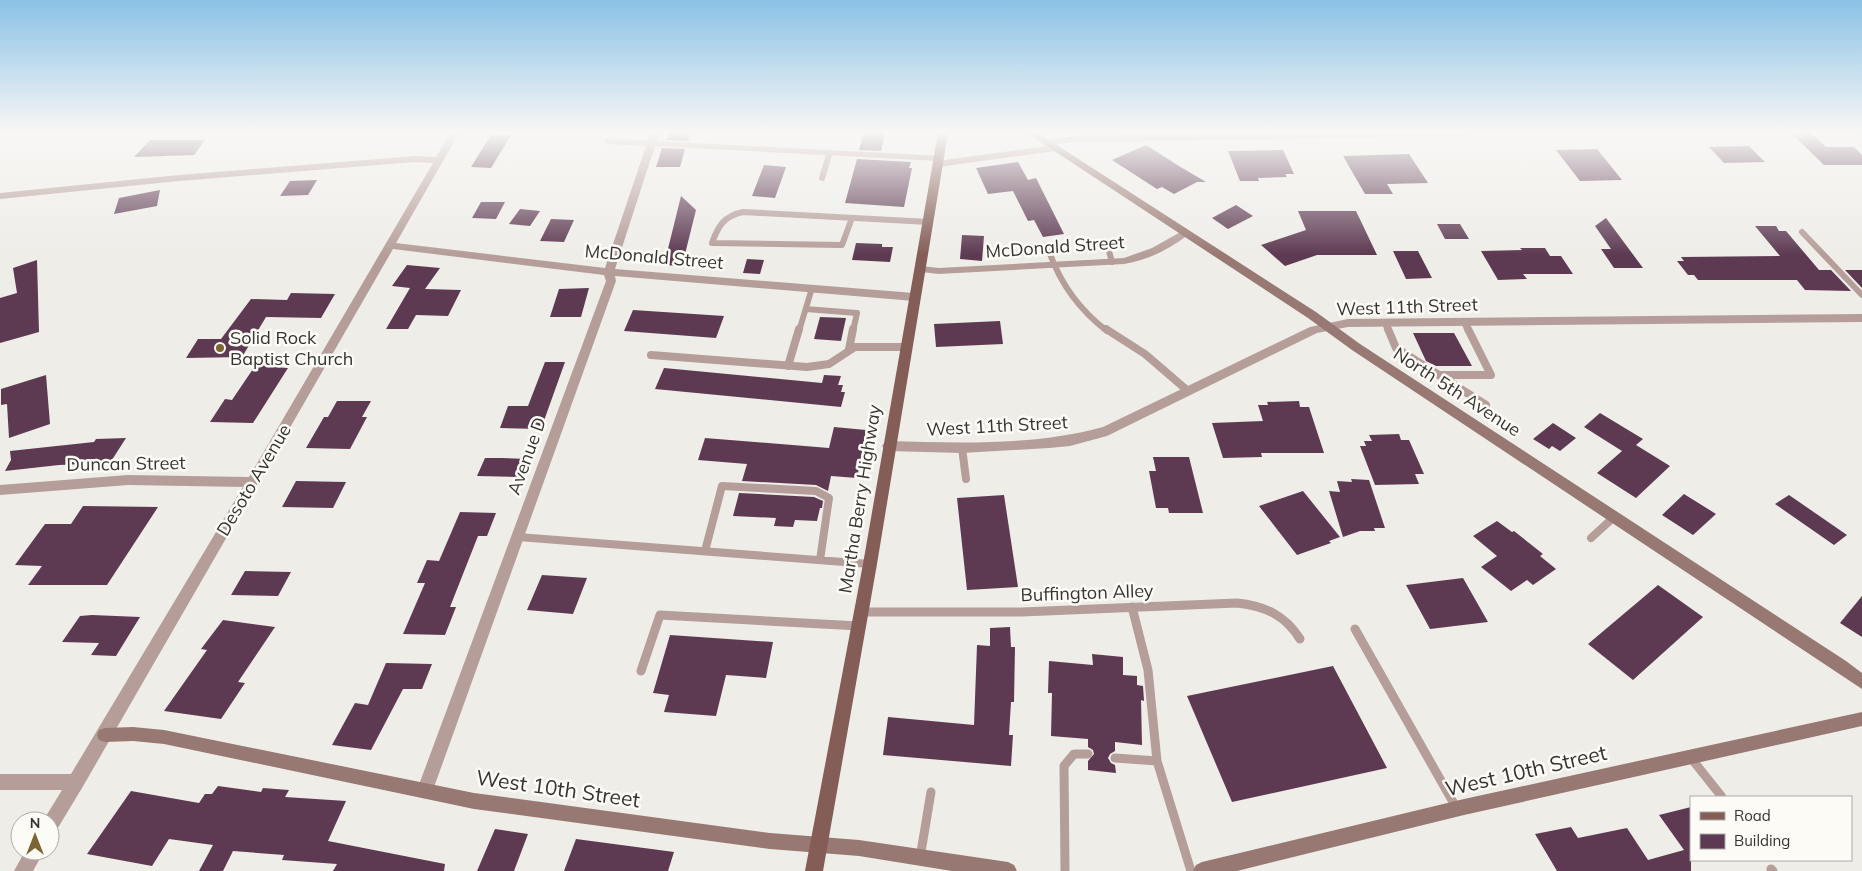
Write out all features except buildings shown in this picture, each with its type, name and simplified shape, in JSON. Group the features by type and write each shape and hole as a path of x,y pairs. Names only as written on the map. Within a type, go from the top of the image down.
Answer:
{"main road":[{"name":"Martha Berry Highway","path":"814,871 870,564 888,446 937,174"}],"street":[{"path":"0,196 238,174"},
{"name":"Desoto Avenue","path":"58,811 432,174"},
{"name":"Avenue D","path":"425,790 611,281 609,272 642,174"},
{"name":"North 5th Avenue","path":"1093,174 1328,327 1862,682"},
{"name":"McDonald Street","path":"921,269 939,271 1112,262 1142,256 1172,242 1184,233"},
{"name":"McDonald Street","path":"391,246 609,272 914,297"},
{"name":"West 11th Street","path":"888,446 962,448 1070,441 1107,431 1314,330 1348,323 1862,318"},
{"name":"Duncan Street","path":"0,490 128,480 253,482"},
{"name":"West 10th Street","path":"1202,871 1457,809 1862,719"},
{"name":"West 10th Street","path":"104,735 133,734 164,737 484,803 770,841 859,848 1008,871"},
{"path":"0,782 76,782"}],"lane":[{"path":"822,178 823,174"},
{"path":"852,218 842,245 712,243 720,222 725,216 734,213 852,218 929,222"},
{"path":"1802,232 1862,295"},
{"path":"1107,244 1112,262"},
{"path":"1047,245 1052,265 1066,288 1103,328 1157,364 1188,391"},
{"path":"788,366 812,288"},
{"path":"806,309 857,313 849,349"},
{"path":"1439,375 1491,375 1464,322"},
{"path":"1385,323 1396,348 1486,405"},
{"path":"651,355 807,367 829,364 849,349 855,347 906,347"},
{"path":"962,448 966,479"},
{"path":"705,551 722,486 816,491 829,498 820,560"},
{"path":"1591,538 1614,517"},
{"path":"518,537 870,564"},
{"name":"Buffington Alley","path":"861,612 1022,612 1248,604 1275,613 1291,624 1300,639"},
{"path":"1132,607 1148,670 1157,762 1191,871"},
{"path":"641,671 660,615 859,626"},
{"path":"1355,629 1457,809"},
{"path":"1065,871 1064,766 1074,754 1088,754"},
{"path":"1115,758 1157,762"},
{"path":"1691,758 1721,796"},
{"path":"920,858 931,792"}],"place":[{"name":"Solid Rock Baptist Church","path":"220,348"}]}
